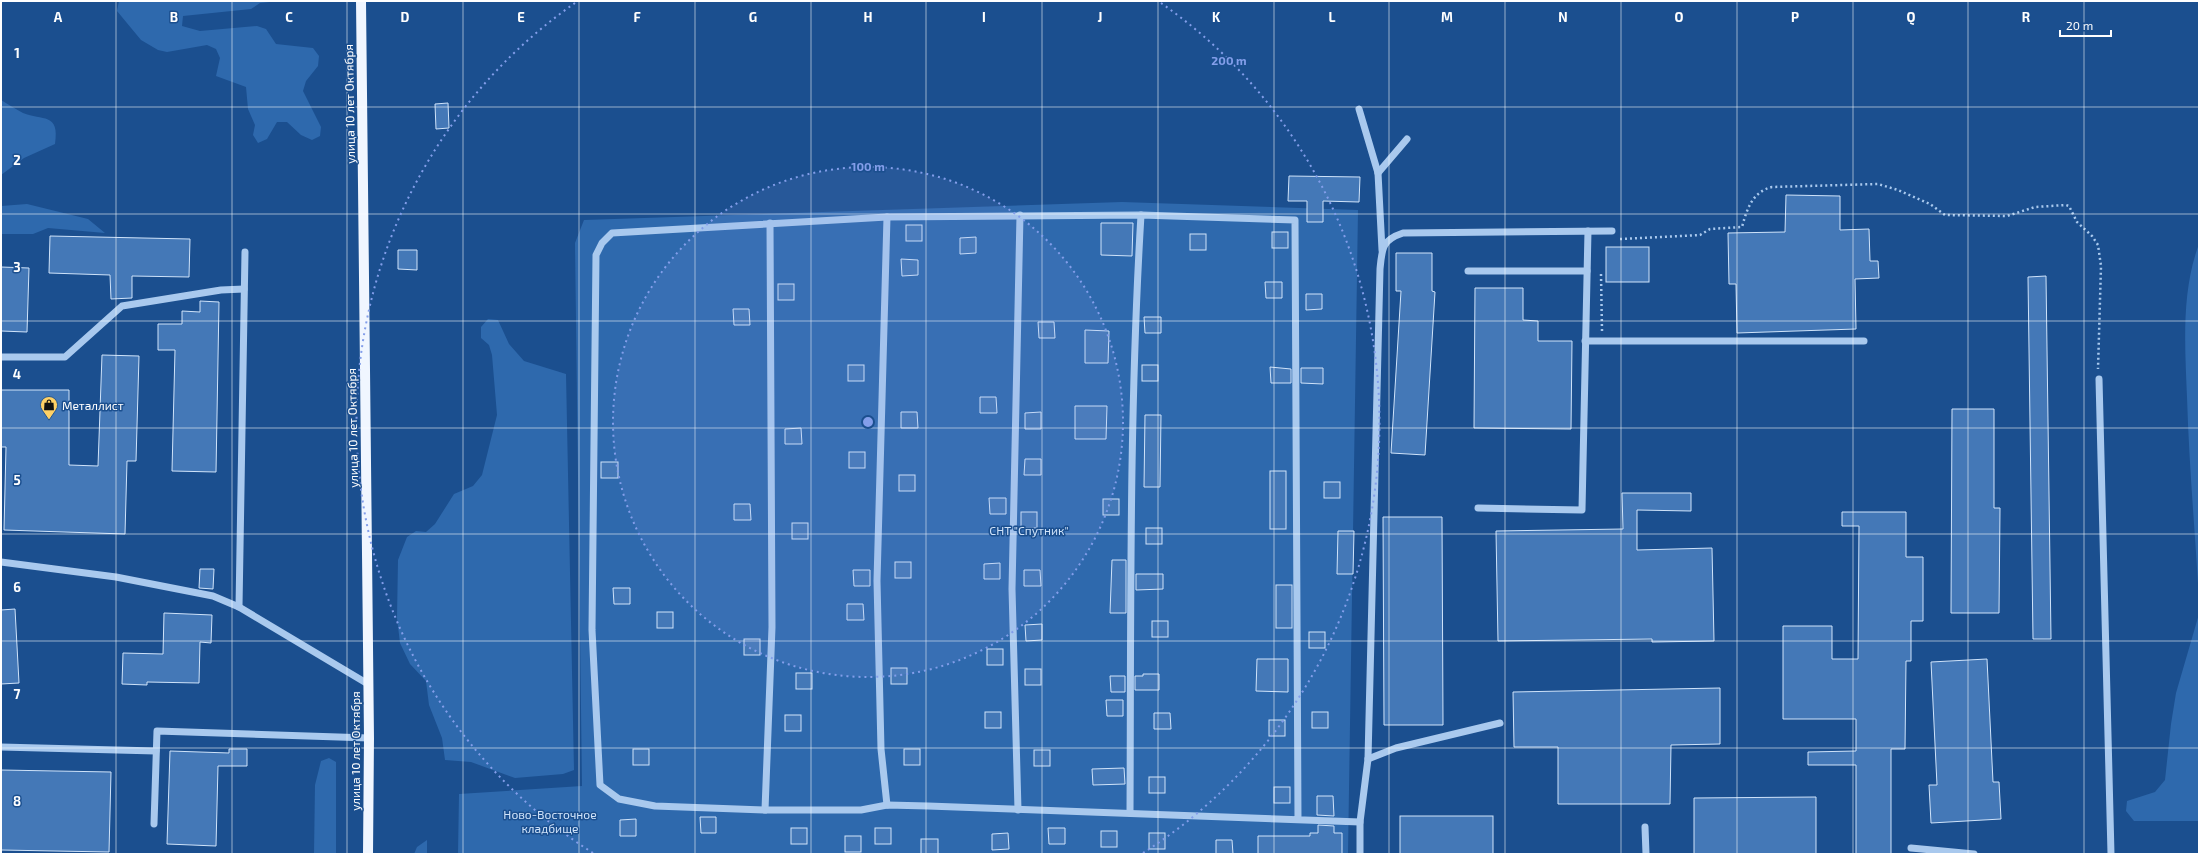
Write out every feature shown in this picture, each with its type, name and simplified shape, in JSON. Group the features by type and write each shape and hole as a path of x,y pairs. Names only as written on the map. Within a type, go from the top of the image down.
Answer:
{"main road":[{"name":"улица 10 лет Октября","path":"361,1 369,738 368,854"}],"street":[{"path":"1359,109 1378,173 1382,250 1380,269 1368,759 1360,822 1360,854"},
{"path":"1378,173 1407,139"},
{"path":"1018,810 1012,589 1020,215"},
{"path":"1130,813 1132,485 1141,215"},
{"path":"1298,819 1295,220 1141,215 887,217 612,233 602,243 596,255 592,630 600,785 619,799 655,806 765,810 861,810 888,806 1130,813 1360,822"},
{"path":"887,217 877,581 881,749 888,806"},
{"path":"765,810 772,627 770,223"},
{"path":"1478,508 1582,510 1588,231"},
{"path":"1382,250 1390,237 1403,233 1612,231"},
{"path":"239,607 245,252"},
{"path":"1468,271 1587,271"},
{"path":"1,357 65,357 122,306 221,290 244,289"},
{"path":"1586,341 1864,341"},
{"path":"2099,379 2111,854"},
{"path":"1,562 116,577 213,596 239,607 368,684"},
{"path":"1368,759 1396,748 1500,722"},
{"path":"154,824 156,732 369,738"},
{"path":"1,747 156,751"},
{"path":"1646,827 1646,854"},
{"path":"1911,848 1974,854"}],"path":[{"path":"1618,239 1700,235 1710,229 1742,227 1748,205 1761,189 1772,186 1878,184 1898,190 1930,204 1945,215 2007,216 2035,207 2066,205 2077,222 2092,236 2098,245 2101,266 2100,325 2097,360 2099,379"},
{"path":"1601,271 1602,341"}],"green space":[{"path":"119,1 279,1 260,3 251,9 183,16 182,26 200,31 257,26 266,29 276,44 313,48 319,56 318,66 306,81 303,91 321,127 320,136 312,140 301,135 287,122 277,122 267,139 258,143 253,135 255,125 248,109 246,87 216,76 220,58 216,49 207,45 167,52 158,50 141,40 117,11"},
{"path":"1,100 23,113 52,122 55,127 56,134 55,144 24,158 1,175"},
{"name":"СНТ \"Спутник\"","path":"1122,202 1358,210 1348,854 458,854 459,794 582,786 575,243 584,220"},
{"path":"27,204 88,219 105,233 48,228 33,234 1,234 1,206"},
{"path":"2199,244 2199,599 2189,447 2185,339 2189,281"},
{"path":"488,319 498,320 509,344 524,361 566,374 574,770 563,774 515,778 471,762 445,760 442,738 429,705 426,681 410,664 400,643 397,618 398,560 407,537 416,531 426,532 435,524 454,494 473,486 482,475 497,415 492,355 489,345 481,338 481,327"},
{"path":"2199,614 2199,821 2134,821 2126,811 2127,801 2155,792 2165,780 2176,693"},
{"path":"329,758 336,762 336,854 314,854 315,785 321,761"},
{"path":"427,840 427,854 414,854 417,847"}],"building":[{"path":"448,103 449,128 436,129 435,104"},
{"path":"1289,176 1360,177 1359,202 1323,201 1323,222 1307,222 1307,201 1288,201"},
{"path":"1786,195 1840,196 1840,230 1869,229 1870,261 1878,261 1879,278 1855,279 1856,329 1737,333 1736,284 1729,284 1728,233 1785,232"},
{"path":"1101,223 1133,223 1132,256 1101,255"},
{"path":"906,225 922,225 922,241 906,241"},
{"path":"1272,232 1288,232 1288,248 1272,248"},
{"path":"1190,234 1206,234 1206,250 1190,250"},
{"path":"50,236 190,239 189,277 132,276 132,298 111,299 110,275 49,273"},
{"path":"976,237 976,253 960,254 960,238"},
{"path":"1606,247 1649,247 1649,282 1606,282"},
{"path":"398,250 417,250 417,270 398,269"},
{"path":"1396,253 1432,253 1432,291 1435,292 1425,455 1391,453 1401,291 1396,291"},
{"path":"901,259 918,260 918,275 902,276"},
{"path":"1,267 29,268 27,332 1,331"},
{"path":"2046,276 2051,639 2033,639 2028,277"},
{"path":"1265,282 1282,282 1282,298 1266,298"},
{"path":"778,284 794,284 794,300 778,300"},
{"path":"1475,288 1523,288 1523,320 1538,321 1538,341 1572,341 1571,429 1474,428"},
{"path":"1306,294 1322,294 1322,309 1306,310"},
{"path":"200,301 219,302 216,472 172,471 175,350 158,350 158,324 182,324 182,311 200,312"},
{"path":"733,309 749,309 750,325 734,325"},
{"path":"1144,317 1161,317 1161,333 1145,333"},
{"path":"1038,322 1054,322 1055,338 1039,338"},
{"path":"1085,330 1109,331 1108,363 1085,363"},
{"path":"102,355 139,356 136,461 127,461 125,534 4,530 6,447 1,447 1,390 69,390 69,465 98,466"},
{"path":"848,365 864,365 864,381 848,381"},
{"path":"1142,365 1158,365 1158,381 1142,381"},
{"path":"1270,367 1291,369 1291,383 1271,383"},
{"path":"1301,368 1323,368 1323,384 1301,383"},
{"path":"980,397 996,397 997,413 980,413"},
{"path":"1075,406 1107,406 1106,439 1075,439"},
{"path":"1952,409 1994,409 1994,508 2000,508 1999,613 1951,613"},
{"path":"901,412 917,412 918,428 901,428"},
{"path":"1041,412 1041,429 1025,429 1025,413"},
{"path":"1145,415 1161,415 1160,487 1144,487"},
{"path":"801,428 802,444 785,444 785,429"},
{"path":"849,452 865,452 865,468 849,468"},
{"path":"1025,459 1041,459 1041,475 1024,475"},
{"path":"601,462 618,462 618,478 601,478"},
{"path":"1270,471 1286,471 1286,529 1270,529"},
{"path":"899,475 915,475 915,491 899,491"},
{"path":"1324,482 1340,482 1340,498 1324,498"},
{"path":"1622,493 1691,493 1691,511 1637,510 1637,550 1712,548 1714,641 1652,642 1652,639 1498,641 1496,531 1623,529"},
{"path":"989,498 1006,498 1006,514 990,514"},
{"path":"1103,499 1119,499 1119,515 1103,515"},
{"path":"734,504 750,504 751,520 734,520"},
{"path":"1021,512 1037,512 1037,528 1021,528"},
{"path":"1842,512 1906,512 1906,557 1923,557 1923,621 1911,621 1911,661 1906,661 1905,749 1891,749 1891,854 1856,854 1856,765 1808,765 1808,752 1856,751 1856,719 1783,719 1783,626 1832,626 1832,659 1858,659 1859,526 1842,526"},
{"path":"1383,517 1442,517 1443,725 1384,725"},
{"path":"792,523 808,523 808,539 792,539"},
{"path":"1146,528 1162,528 1162,544 1146,544"},
{"path":"1338,531 1354,531 1353,574 1337,574"},
{"path":"1112,560 1126,560 1126,613 1110,613"},
{"path":"895,562 911,562 911,578 895,578"},
{"path":"1000,563 1000,579 984,579 984,564"},
{"path":"200,569 214,569 213,589 199,588"},
{"path":"853,570 870,570 870,586 854,586"},
{"path":"1024,570 1040,570 1041,586 1024,586"},
{"path":"1136,574 1163,574 1163,589 1136,590"},
{"path":"1276,585 1292,585 1292,628 1276,628"},
{"path":"613,588 630,588 630,604 614,604"},
{"path":"847,604 863,604 864,620 847,620"},
{"path":"15,609 19,683 1,684 1,610"},
{"path":"657,612 673,612 673,628 657,628"},
{"path":"164,613 212,615 211,643 200,642 199,683 147,682 147,685 122,684 123,653 163,654"},
{"path":"1152,621 1168,621 1168,637 1152,637"},
{"path":"1042,624 1042,640 1026,641 1025,625"},
{"path":"1309,632 1325,632 1325,648 1309,648"},
{"path":"744,639 760,639 760,655 744,655"},
{"path":"987,649 1003,649 1003,665 987,665"},
{"path":"1257,659 1288,659 1288,692 1256,691"},
{"path":"1987,659 1993,782 1999,782 2001,819 1931,823 1929,785 1937,785 1931,662"},
{"path":"891,668 907,668 907,684 891,684"},
{"path":"1025,669 1041,669 1041,685 1025,685"},
{"path":"796,673 812,673 812,689 796,689"},
{"path":"1143,674 1159,674 1159,690 1135,690 1135,676 1143,676"},
{"path":"1110,676 1125,676 1125,692 1111,692"},
{"path":"1720,688 1720,744 1671,745 1670,804 1558,804 1558,747 1514,747 1513,692"},
{"path":"1106,700 1123,700 1123,716 1107,716"},
{"path":"985,712 1001,712 1001,728 985,728"},
{"path":"1312,712 1328,712 1328,728 1312,728"},
{"path":"1154,713 1170,713 1171,729 1154,729"},
{"path":"785,715 801,715 801,731 785,731"},
{"path":"1269,720 1285,720 1285,736 1269,736"},
{"path":"229,749 247,749 247,766 218,766 216,846 167,844 170,751 229,753"},
{"path":"633,749 649,749 649,765 633,765"},
{"path":"904,749 920,749 920,765 904,765"},
{"path":"1034,750 1050,750 1050,766 1034,766"},
{"path":"1124,768 1125,784 1093,785 1092,769"},
{"path":"1,770 111,772 109,852 1,850"},
{"path":"1149,777 1165,777 1165,793 1149,793"},
{"path":"1274,787 1290,787 1290,803 1274,803"},
{"path":"1317,796 1333,796 1334,816 1317,815"},
{"path":"1816,797 1816,854 1694,854 1694,798"},
{"path":"1400,816 1493,816 1493,854 1400,854"},
{"path":"700,817 716,817 716,833 701,833"},
{"path":"636,819 636,836 620,836 620,820"},
{"path":"1318,825 1334,826 1334,833 1342,833 1342,854 1258,854 1258,836 1310,836 1310,833 1318,833"},
{"path":"791,828 807,828 807,844 791,844"},
{"path":"875,828 891,828 891,844 875,844"},
{"path":"1048,828 1065,828 1065,844 1049,844"},
{"path":"1101,831 1117,831 1117,847 1101,847"},
{"path":"1008,833 1009,849 992,850 992,834"},
{"path":"1149,833 1165,833 1165,849 1149,849"},
{"path":"845,836 861,836 861,852 845,852"},
{"path":"921,839 938,839 938,854 921,854"},
{"path":"1216,840 1232,840 1233,854 1216,854"}],"place":[{"name":"Металлист","path":"49,420"}],"park label":[{"name":"Ново-Восточное кладбище","path":"550,821"}]}
